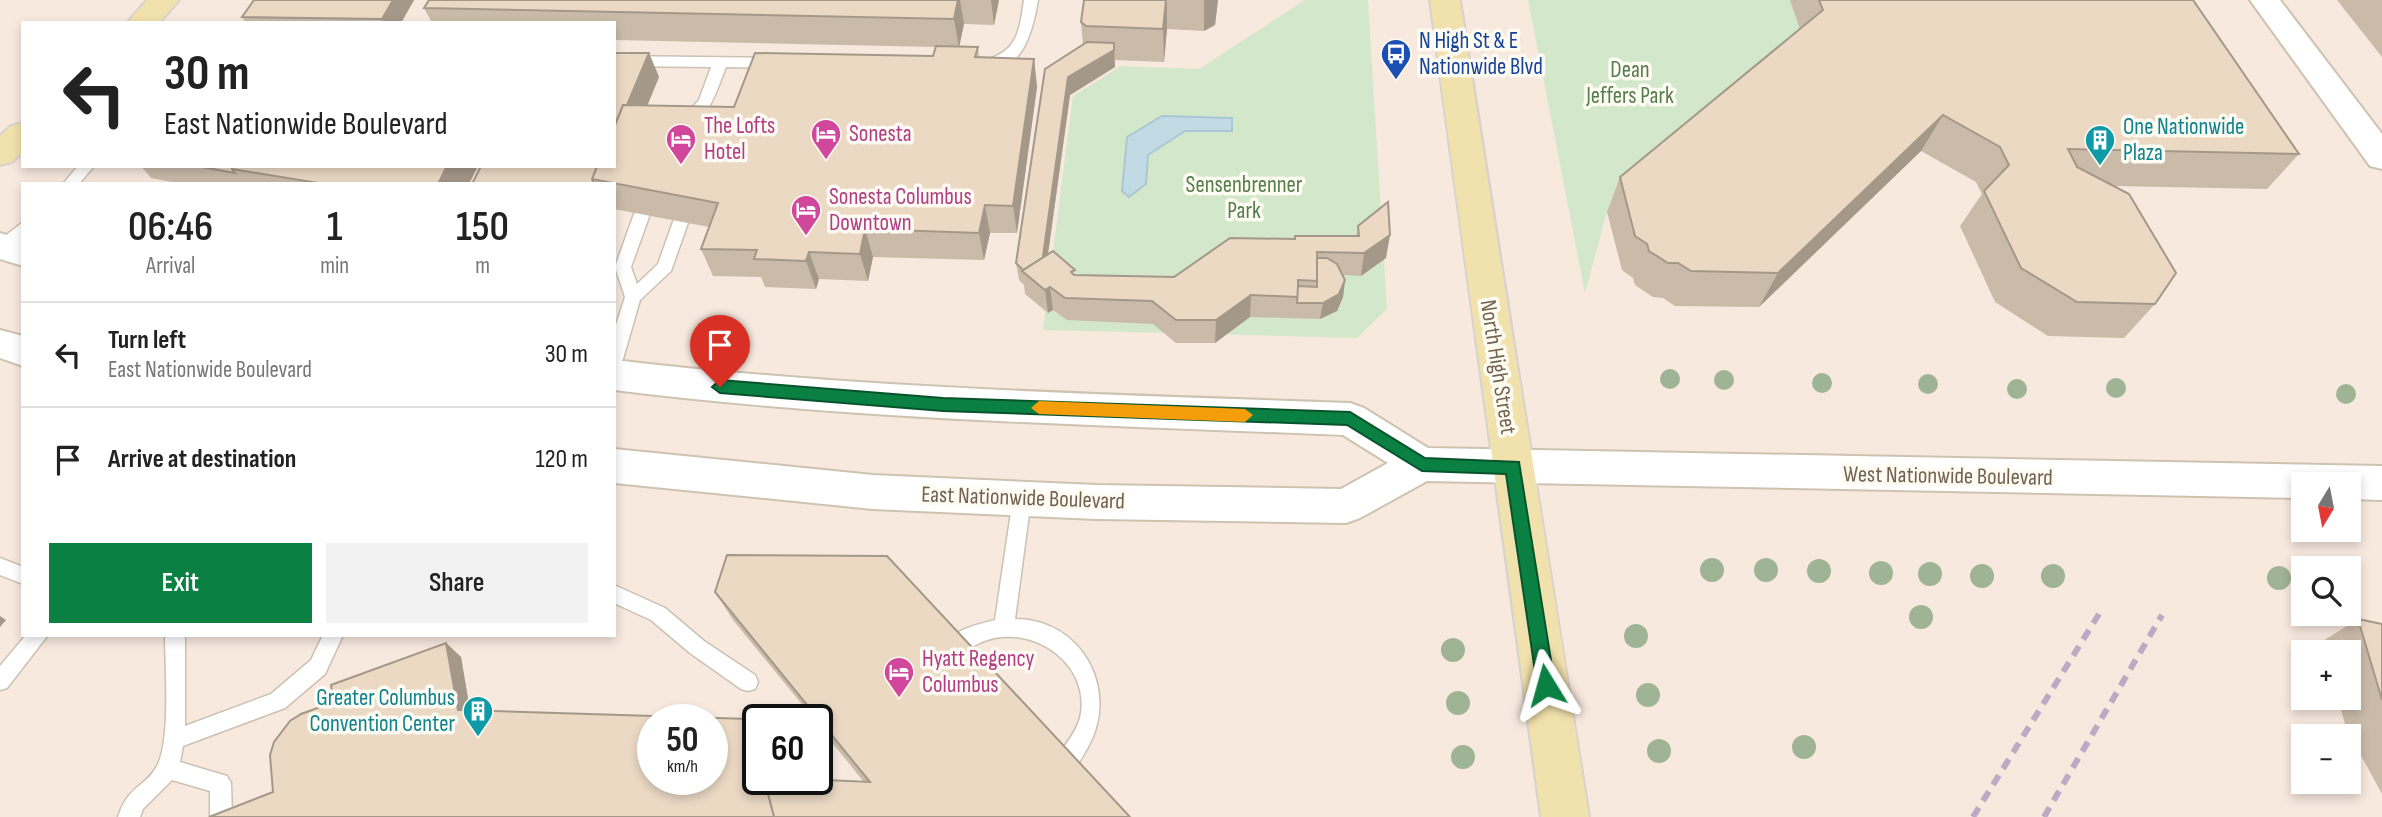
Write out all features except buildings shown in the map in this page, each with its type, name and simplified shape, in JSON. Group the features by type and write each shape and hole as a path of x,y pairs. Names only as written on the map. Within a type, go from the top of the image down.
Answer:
{"main road":[{"path":"144,21 163,0"},
{"name":"North High Street","path":"1446,0 1494,356 1514,467 1564,817"},
{"path":"2265,0 2382,158"},
{"path":"0,154 21,136"},
{"path":"0,344 21,350"},
{"path":"616,375 696,385 943,404 1350,419 1422,464 1514,467"},
{"name":"East Nationwide Boulevard","path":"616,466 873,492 1022,499 1346,506 1422,464"},
{"name":"West Nationwide Boulevard","path":"1514,467 2382,483"}],"lane":[{"path":"974,67 995,64 1011,56 1020,47 1026,35 1031,0"},
{"path":"616,61 787,64"},
{"path":"673,134 705,102 720,62"},
{"path":"705,102 709,124"},
{"path":"72,182 85,168"},
{"path":"633,297 623,267 642,214"},
{"path":"616,352 633,297 665,267 681,220"},
{"path":"1004,627 1022,499"},
{"path":"0,566 21,575"},
{"path":"616,595 658,614 697,647 748,682"},
{"path":"952,647 976,634 1004,627 1033,630 1059,641 1078,660 1089,684 1091,712 1082,740 1064,765"},
{"path":"0,681 36,637"},
{"path":"129,817 131,805 168,769 173,740 175,637"},
{"path":"173,740 278,701 318,667 332,637"},
{"path":"168,769 220,783 221,817"}],"shaded area":[{"path":"0,0 2382,0 2382,817 0,817"}],"green space":[{"name":"Sensenbrenner Park","path":"1305,0 1368,0 1387,309 1357,338 1043,330 1073,96 1121,66 1199,69"},
{"name":"Dean Jeffers Park","path":"1528,0 1807,0 1806,46 1607,212 1585,293"}],"water":[{"path":"1162,116 1232,118 1232,131 1185,131 1148,155 1146,184 1129,197 1122,191 1127,137"}],"railway":[{"path":"1973,817 2099,614"},
{"path":"2044,817 2162,615"}],"slow traffic":[{"path":"1039,408 1245,415"}],"place":[{"name":"N High St & E Nationwide Blvd","path":"1396,81"},
{"name":"Sonesta","path":"826,161"},
{"name":"The Lofts Hotel","path":"681,166"},
{"name":"One Nationwide Plaza","path":"2100,167"},
{"name":"Sonesta Columbus Downtown","path":"806,237"},
{"name":"Hyatt Regency Columbus","path":"899,699"},
{"name":"Greater Columbus Convention Center","path":"478,738"}],"route":[{"path":"720,387 943,404 1350,419 1422,464 1514,467 1546,685"}]}
